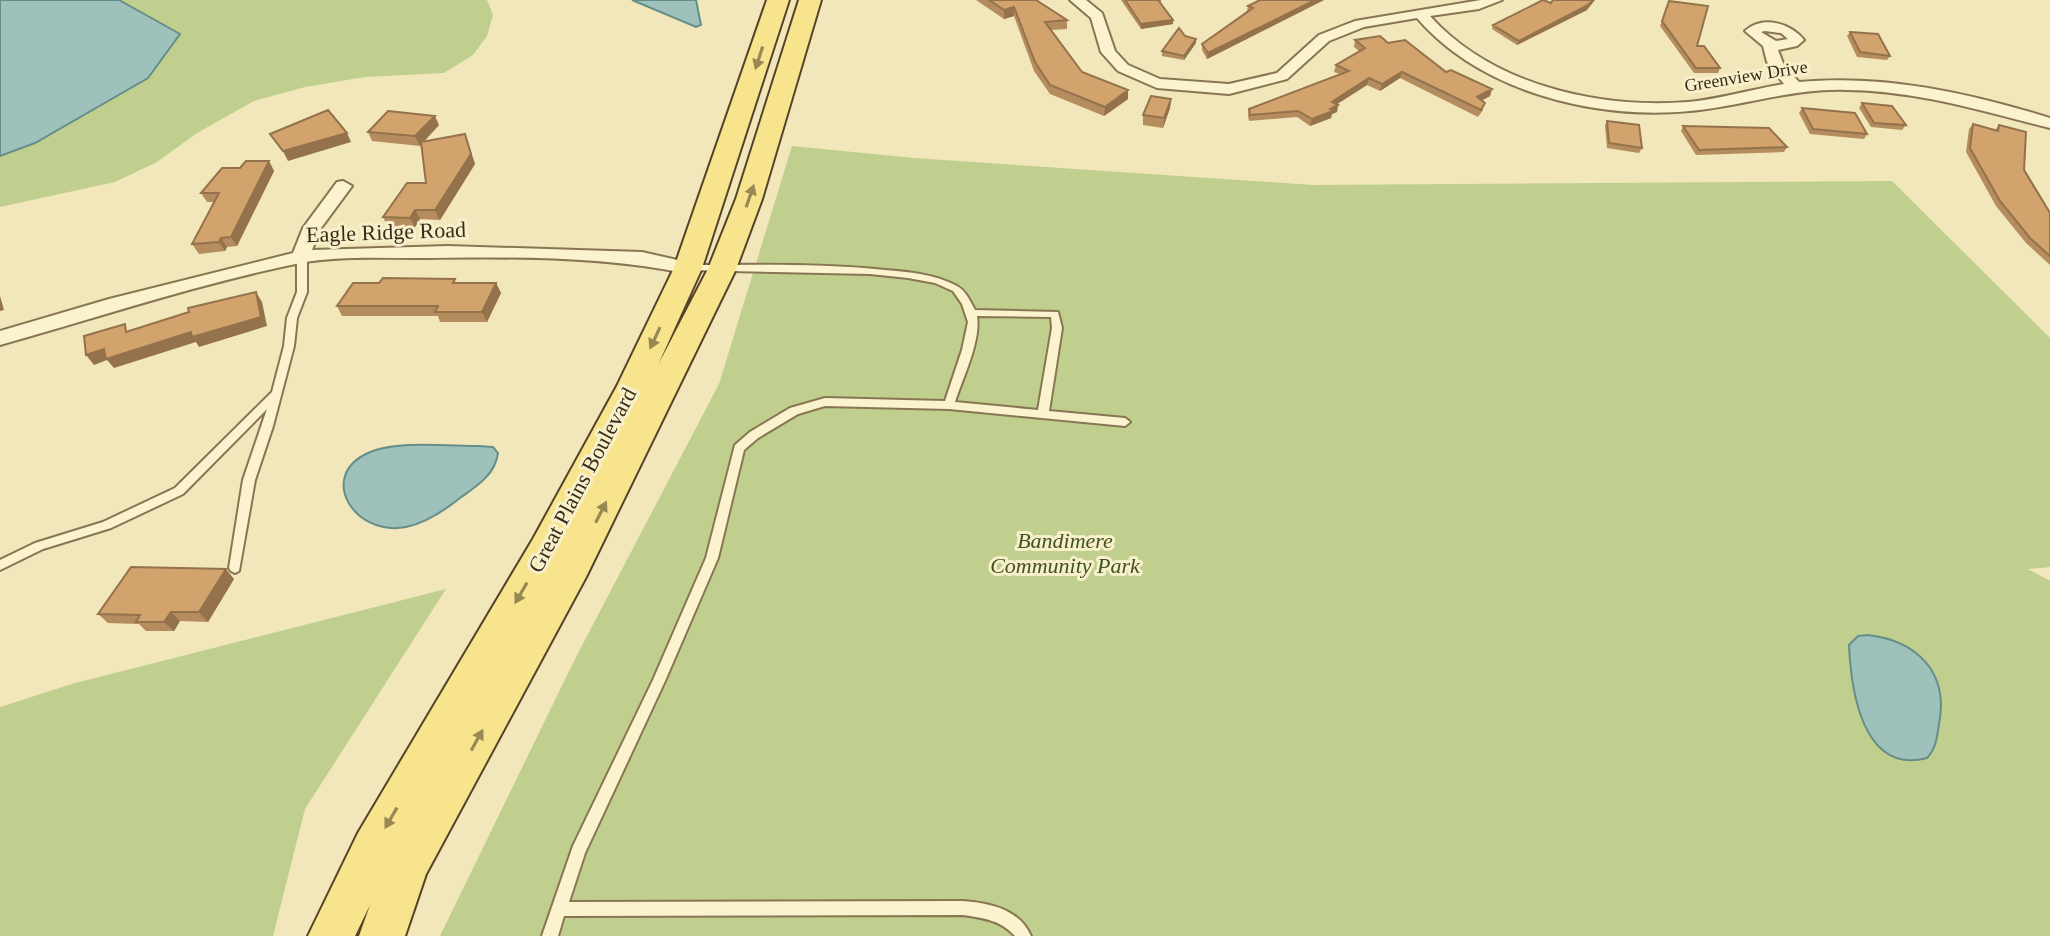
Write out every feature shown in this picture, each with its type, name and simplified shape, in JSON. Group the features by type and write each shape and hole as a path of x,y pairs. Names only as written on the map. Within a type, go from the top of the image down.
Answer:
{"main road":[{"name":"Great Plains Boulevard","path":"382,936 407,865 568,577 705,268 778,0"},
{"name":"Great Plains Boulevard","path":"331,936 374,848 553,536 633,386 749,199 810,0"}],"street":[{"path":"1077,0 1097,16 1108,52 1123,68 1157,83 1229,89 1282,76 1324,38 1360,24 1495,0"},
{"name":"Greenview Drive","path":"1421,14 1440,36 1463,53 1508,76 1545,89 1601,102 1645,107 1688,107 1795,86 1900,89 1985,104 2050,123"},
{"path":"1770,43 1770,56 1776,68 1795,86"},
{"path":"302,257 303,243 311,229 343,186"},
{"name":"Eagle Ridge Road","path":"0,338 109,305 302,257 361,252 448,252 642,258 705,268"}],"lane":[{"path":"235,568 249,480 277,393 289,346 292,318 302,292 302,257"},
{"path":"705,268 841,270 920,276 956,289 973,322 949,405"},
{"path":"970,313 1055,314 1057,328 1043,414"},
{"path":"0,565 39,546 107,525 179,491 277,393"},
{"path":"550,936 578,851 659,681 712,558 739,448 772,422 794,411 825,402 949,405 1125,422"},
{"path":"558,909 963,908 994,912 1020,929 1023,936"}],"green space":[{"path":"119,0 487,0 493,15 487,36 473,55 444,73 365,77 305,87 254,101 197,133 157,162 115,182 0,207 0,156 35,143 179,33"},
{"name":"Bandimere Community Park","path":"792,146 914,158 1313,185 1892,181 2050,338 2050,567 2028,569 2050,581 2050,936 440,936 575,659 719,384"},
{"path":"446,589 305,809 273,936 0,936 0,707 75,683"}],"water":[{"path":"0,0 119,0 180,34 148,78 35,143 0,156"},
{"path":"632,0 696,0 701,25 696,27"},
{"path":"407,445 493,447 498,453 489,474 448,507 421,522 387,528 371,523 348,502 344,489 345,476 353,463 368,453"},
{"path":"1868,635 1902,644 1915,652 1934,675 1941,706 1936,742 1927,758 1905,760 1888,754 1874,741 1864,724 1853,684 1849,645 1858,636"}],"building":[{"path":"989,0 1036,0 1067,20 1045,22 1082,72 1128,90 1105,107 1050,85 1035,62 1014,7 1004,10"},
{"path":"1125,0 1158,0 1173,20 1141,24"},
{"path":"1260,0 1315,0 1208,53 1202,44 1253,8 1248,6"},
{"path":"1543,0 1551,3 1553,0 1593,0 1519,41 1493,25"},
{"path":"1669,1 1708,6 1697,46 1704,46 1720,68 1696,68 1662,21"},
{"path":"1179,28 1185,36 1196,39 1184,56 1162,51"},
{"path":"1850,32 1878,34 1890,56 1860,52"},
{"path":"1380,36 1388,43 1405,40 1446,72 1451,70 1492,89 1477,97 1485,103 1481,110 1402,72 1382,84 1369,78 1332,102 1338,105 1330,109 1333,111 1312,119 1298,111 1250,115 1249,109 1349,71 1336,65 1365,48 1355,40"},
{"path":"1151,96 1171,99 1164,118 1143,115"},
{"path":"1862,103 1892,106 1906,125 1874,123"},
{"path":"1802,108 1855,113 1867,134 1813,129"},
{"path":"328,110 347,133 283,151 270,134"},
{"path":"388,111 435,116 415,136 368,132"},
{"path":"1607,121 1639,125 1642,148 1609,143"},
{"path":"1973,124 1998,131 1999,125 2026,132 2024,170 2050,213 2050,256 2030,238 2000,201 1970,148"},
{"path":"1683,126 1769,128 1787,147 1699,150"},
{"path":"465,134 471,154 435,210 415,210 410,218 383,217 407,183 426,183 421,142"},
{"path":"246,161 269,161 231,237 221,238 219,242 192,244 219,193 201,193 222,168 240,168"},
{"path":"383,278 496,283 482,312 435,312 438,306 337,306 353,283 379,283"},
{"path":"256,292 261,317 192,337 191,332 106,359 104,349 86,355 84,336 125,324 126,332 189,312 188,308"},
{"path":"131,567 226,569 199,612 171,612 164,622 136,622 140,615 98,614"}]}
